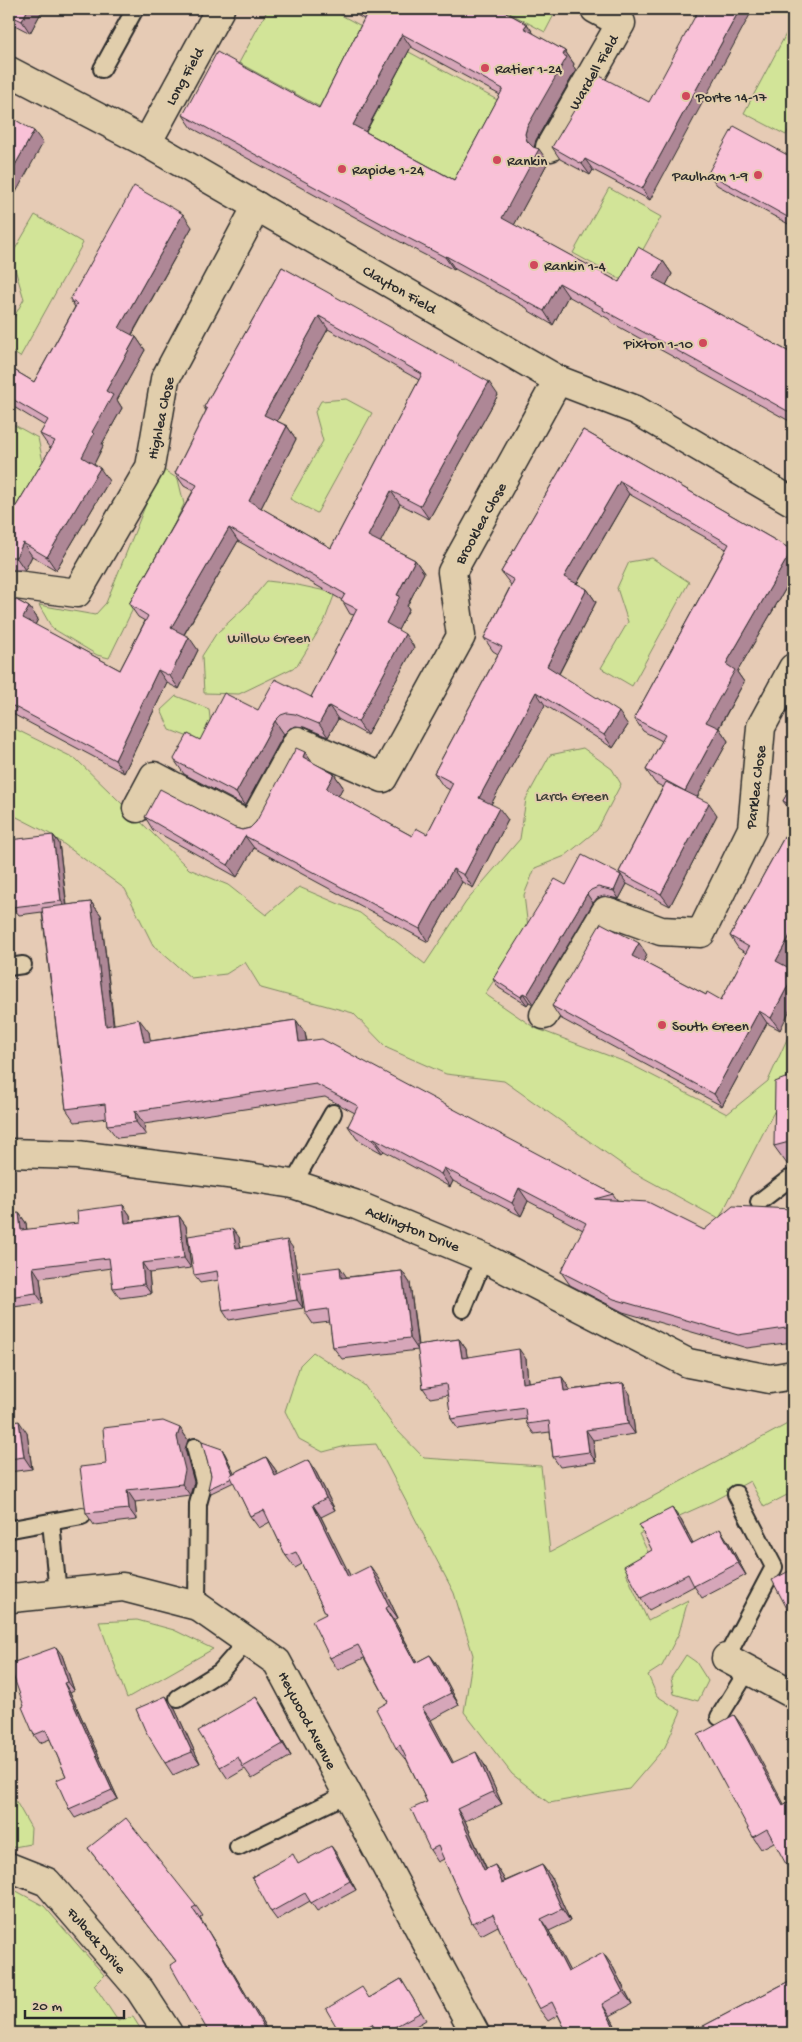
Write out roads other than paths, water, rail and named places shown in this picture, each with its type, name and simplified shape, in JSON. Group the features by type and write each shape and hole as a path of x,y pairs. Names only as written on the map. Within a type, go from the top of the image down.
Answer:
{"street":[{"name":"Long Field","path":"147,143 220,9"},
{"name":"Wardell Field","path":"550,147 621,23 595,9"},
{"name":"Clayton Field","path":"9,71 147,143 558,380 636,410 793,502"},
{"name":"Highlea Close","path":"9,584 77,593 150,466 165,379 257,206"},
{"name":"Brooklea Close","path":"137,808 154,776 251,827 298,741 383,778 461,636 452,572 558,380"},
{"name":"Parklea Close","path":"544,1015 606,911 661,931 701,933 752,829 761,727 793,668"},
{"name":"Acklington Drive","path":"9,1153 77,1156 236,1174 293,1184 354,1204 484,1258 688,1363 770,1379 793,1375"},
{"name":"Heywood Avenue","path":"9,1597 122,1587 198,1606 276,1662 475,2033"},
{"path":"737,1664 793,1694"},
{"name":"Fulbeck Drive","path":"9,1867 47,1882 140,1990 168,2033"}],"lane":[{"path":"102,70 135,9"},
{"path":"293,1184 333,1113"},
{"path":"759,1202 789,1179 793,1180"},
{"path":"463,1309 484,1258"},
{"path":"195,1447 204,1482 198,1504 198,1606"},
{"path":"719,1717 774,1567 736,1494"},
{"path":"12,1530 82,1516"},
{"path":"51,1522 58,1594"},
{"path":"178,1698 220,1672 247,1641"},
{"path":"238,1846 347,1794"}],"place":[{"name":"Ratier 1-24","path":"485,68"},
{"name":"Porte 14-17","path":"686,96"},
{"name":"Rankin","path":"497,160"},
{"name":"Rapide 1-24","path":"342,169"},
{"name":"Paulham 1-9","path":"758,175"},
{"name":"Rankin 1-4","path":"534,265"},
{"name":"Pixton 1-10","path":"703,343"},
{"name":"South Green","path":"662,1025"}],"park label":[{"name":"Willow Green","path":"269,637"},
{"name":"Larch Green","path":"572,795"}]}
